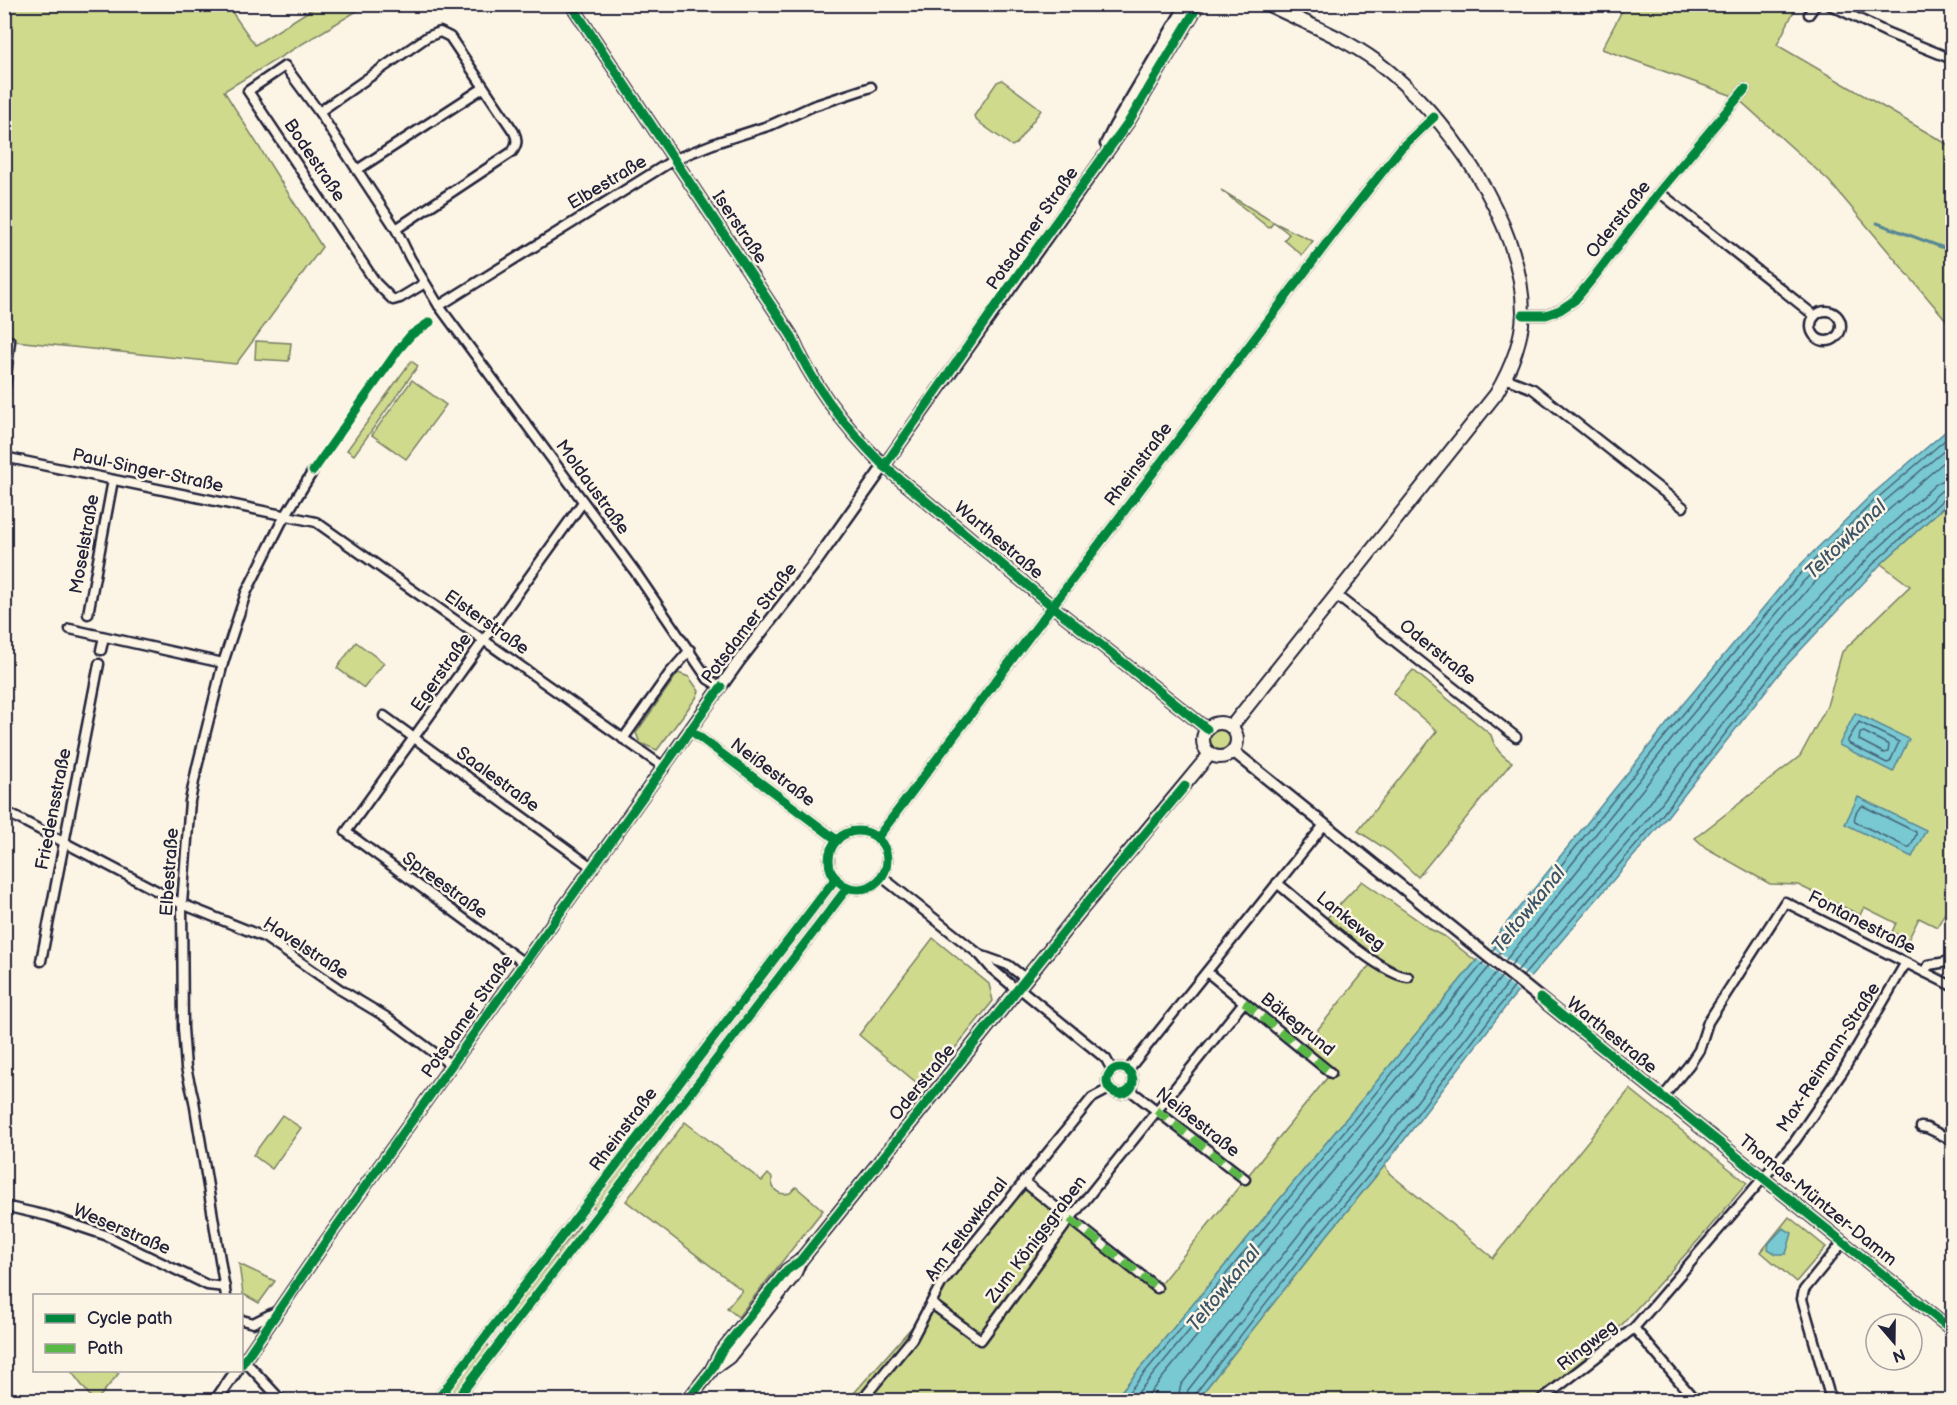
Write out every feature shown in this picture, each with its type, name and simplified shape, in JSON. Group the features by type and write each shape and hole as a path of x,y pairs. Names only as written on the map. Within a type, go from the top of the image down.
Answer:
{"main road":[{"path":"1231,727 1485,410 1505,378 1519,338 1523,315 1522,292 1515,254 1489,195 1465,156 1434,117 1407,88 1376,61 1338,39 1267,4"},
{"path":"1216,723 1231,727 1237,741 1233,751 1224,756 1210,754 1203,744 1204,733 1207,729 1216,723"},
{"name":"Oderstraße","path":"688,1401 714,1367 721,1352 780,1278 787,1270 800,1262 1020,986 1210,754"}],"street":[{"name":"Iserstraße","path":"571,4 791,334 796,348 819,385 862,443 884,466"},
{"name":"Potsdamer Straße","path":"1096,166 1114,126 1187,4"},
{"name":"Potsdamer Straße","path":"243,1360 690,730 772,616 815,563 1135,113 1199,4"},
{"path":"1809,14 1815,4"},
{"path":"1828,4 1888,33 1953,59"},
{"name":"Bodestraße","path":"319,112 427,37 440,33 448,36 514,132 517,145 512,152 396,229"},
{"name":"Bodestraße","path":"425,283 393,300 375,283 248,91 285,66 319,112 396,229 439,306"},
{"name":"Elbestraße","path":"439,306 675,159 813,106 871,87"},
{"name":"Bodestraße","path":"357,170 483,88"},
{"name":"Oderstraße","path":"1523,315 1546,315 1560,310 1575,300 1659,192 1744,89"},
{"name":"Rheinstraße","path":"877,838 1335,232 1401,148 1434,117"},
{"name":"Oderstraße","path":"1659,192 1815,316"},
{"name":"Moldaustraße","path":"439,306 690,650 708,679 721,687"},
{"path":"4,394 10,342"},
{"path":"1505,378 1533,389 1683,507"},
{"name":"Paul-Singer-Straße","path":"4,457 286,516"},
{"name":"Warthestraße","path":"884,466 1052,606 1207,729"},
{"name":"Elbestraße","path":"225,1291 194,1101 186,1068 183,1028 182,904 190,801 223,663 246,593 286,516 313,471"},
{"name":"Moselstraße","path":"88,614 113,480"},
{"name":"Egerstraße","path":"346,832 583,502"},
{"name":"Elsterstraße","path":"286,516 316,522 664,768"},
{"name":"Oderstraße","path":"1336,595 1516,737"},
{"path":"70,629 223,663"},
{"path":"102,650 104,637"},
{"path":"623,739 669,674 690,650"},
{"name":"Friedensstraße","path":"41,961 99,664"},
{"name":"Saalestraße","path":"384,716 593,868"},
{"name":"Neißestraße","path":"690,730 837,840"},
{"path":"1128,1070 1324,825 1233,751"},
{"name":"Havelstraße","path":"4,811 182,904 264,937 340,990 386,1017 451,1065"},
{"name":"Warthestraße","path":"1324,825 1663,1097"},
{"path":"860,831 877,838 887,856 882,877 870,886 856,889 836,878 830,863 830,855 837,840 847,833 860,831"},
{"name":"Spreestraße","path":"346,832 524,963"},
{"path":"882,877 980,955 991,968 1020,986 1106,1059 1112,1070"},
{"name":"Rheinstraße","path":"437,1401 836,878"},
{"name":"Lankeweg","path":"1277,883 1373,961 1394,974 1408,977"},
{"name":"Rheinstraße","path":"456,1401 849,887"},
{"name":"Fontanestraße","path":"1663,1097 1699,1050 1714,1011 1785,902 1953,986"},
{"path":"980,955 1008,965 1020,986"},
{"name":"Fontanestraße","path":"1924,972 1929,965 1953,961"},
{"name":"Max-Reimann-Straße","path":"1634,1328 1796,1141 1843,1071 1905,964"},
{"name":"Bäkegrund","path":"1207,972 1331,1073"},
{"path":"762,975 774,984"},
{"name":"Bäkegrund","path":"1156,1110 1244,1002"},
{"path":"1120,1067 1128,1070 1133,1077 1130,1090 1120,1094 1110,1089 1107,1081 1112,1070 1120,1067"},
{"name":"Am Teltowkanal","path":"862,1401 912,1339 941,1284 1092,1098 1110,1089"},
{"name":"Neißestraße","path":"1130,1090 1245,1179"},
{"name":"Rheinstraße","path":"671,1094 683,1103"},
{"name":"Thomas-Müntzer-Damm","path":"1663,1097 1953,1330"},
{"name":"Zum Königsgraben","path":"932,1304 981,1340 1070,1219 1156,1110"},
{"path":"1922,1127 1953,1140"},
{"path":"1023,1181 1157,1288"},
{"name":"Weserstraße","path":"4,1206 48,1216 105,1235 207,1285 225,1291"},
{"path":"580,1214 592,1223"},
{"path":"1831,1401 1802,1299 1804,1290 1843,1242"},
{"path":"243,1320 253,1323 278,1311"},
{"name":"Ringweg","path":"1541,1401 1634,1328 1695,1401"},
{"path":"491,1330 503,1339"},
{"path":"243,1365 281,1401"},
{"name":"Potsdamer Straße","path":"216,1401 235,1372"}],"green space":[{"path":"5,5 227,5 255,45 318,5 367,5 224,91 322,247 236,364 5,340"},
{"path":"1625,5 1797,5 1777,45 1952,147 1952,327 1829,181 1736,97 1602,49"},
{"path":"1002,80 1041,110 1016,144 1012,146 977,121 974,116 997,82"},
{"path":"1221,190 1273,222 1274,222 1269,228"},
{"path":"1275,223 1313,241 1302,255 1284,240 1289,234"},
{"path":"256,341 291,343 289,361 255,359"},
{"path":"411,361 418,366 354,455 347,450"},
{"path":"412,380 446,405 406,459 372,435"},
{"path":"1952,499 1952,906 1946,911 1937,927 1919,918 1908,940 1892,932 1896,923 1864,907 1860,915 1798,885 1770,884 1706,848 1695,838 1800,756 1827,706 1842,652 1910,586 1881,564"},
{"path":"356,642 384,663 364,688 337,668"},
{"path":"1413,670 1491,735 1498,751 1512,762 1418,877 1389,851 1358,831 1437,731 1393,693"},
{"path":"678,673 689,677 699,691 657,750 640,743 636,733"},
{"path":"1220,728 1225,729 1231,735 1231,745 1225,751 1220,752 1215,751 1209,745 1208,740 1209,735 1215,729"},
{"path":"1362,881 1444,936 1476,961 1114,1400 848,1400 932,1304 941,1284 1023,1181 1157,1288 1331,1073 1302,1049 1373,961 1324,921"},
{"path":"933,938 989,984 993,1001 923,1088 859,1035"},
{"path":"1630,1089 1747,1183 1608,1340 1532,1400 1197,1400 1385,1165 1389,1173 1493,1258"},
{"path":"666,1110 670,1112 668,1116 598,1208 594,1209 593,1205"},
{"path":"282,1115 301,1128 272,1169 253,1155"},
{"path":"685,1122 762,1181 768,1174 772,1178 776,1191 782,1194 790,1193 796,1187 823,1210 738,1317 727,1308 742,1290 626,1201"},
{"path":"1789,1217 1826,1247 1796,1282 1761,1252"},
{"path":"579,1226 581,1230 506,1326 503,1326 502,1323"},
{"path":"239,1264 275,1281 259,1303 243,1294"},
{"path":"488,1345 489,1349 451,1400 442,1400 484,1346"},
{"path":"72,1372 119,1373 97,1400 93,1400"}],"water":[{"name":"Teltowkanal","path":"1952,426 1952,499 1881,564 1782,670 1666,818 1510,1001 1385,1165 1197,1400 1114,1400 1793,572 1870,496"},
{"path":"1855,713 1909,739 1893,772 1839,745"},
{"path":"1858,797 1926,830 1912,857 1845,824"},
{"path":"1783,1228 1792,1233 1786,1254 1776,1254 1768,1249 1769,1243"}],"pier":[{"path":"1487,943 1532,979 1520,993 1476,958"}],"waterway":[{"path":"1877,223 1952,251"}],"marked path":[{"path":"1244,1002 1331,1073"},
{"path":"1156,1110 1245,1179"},
{"path":"1070,1219 1157,1288"}],"cycle path":[{"path":"571,4 791,335 819,388 857,437 884,466 1052,606 1207,729"},
{"path":"884,466 1129,121 1199,4"},
{"path":"1523,315 1546,315 1560,310 1575,300 1659,192 1745,89"},
{"path":"877,838 1335,232 1401,148 1434,117"},
{"path":"313,471 399,349 411,335 430,322"},
{"path":"243,1363 324,1244 721,687"},
{"path":"690,730 837,840"},
{"path":"688,1400 711,1371 721,1352 787,1270 800,1261 1081,910 1185,786"},
{"path":"858,831 869,833 882,844 887,860 885,871 874,884 858,889 847,887 834,876 829,860 831,849 842,836 858,831"},
{"path":"437,1400 836,878"},
{"path":"456,1400 848,887"},
{"path":"1540,998 1952,1330"},
{"path":"1120,1068 1129,1072 1133,1081 1129,1090 1120,1094 1111,1090 1107,1081 1111,1072 1120,1068"}]}
